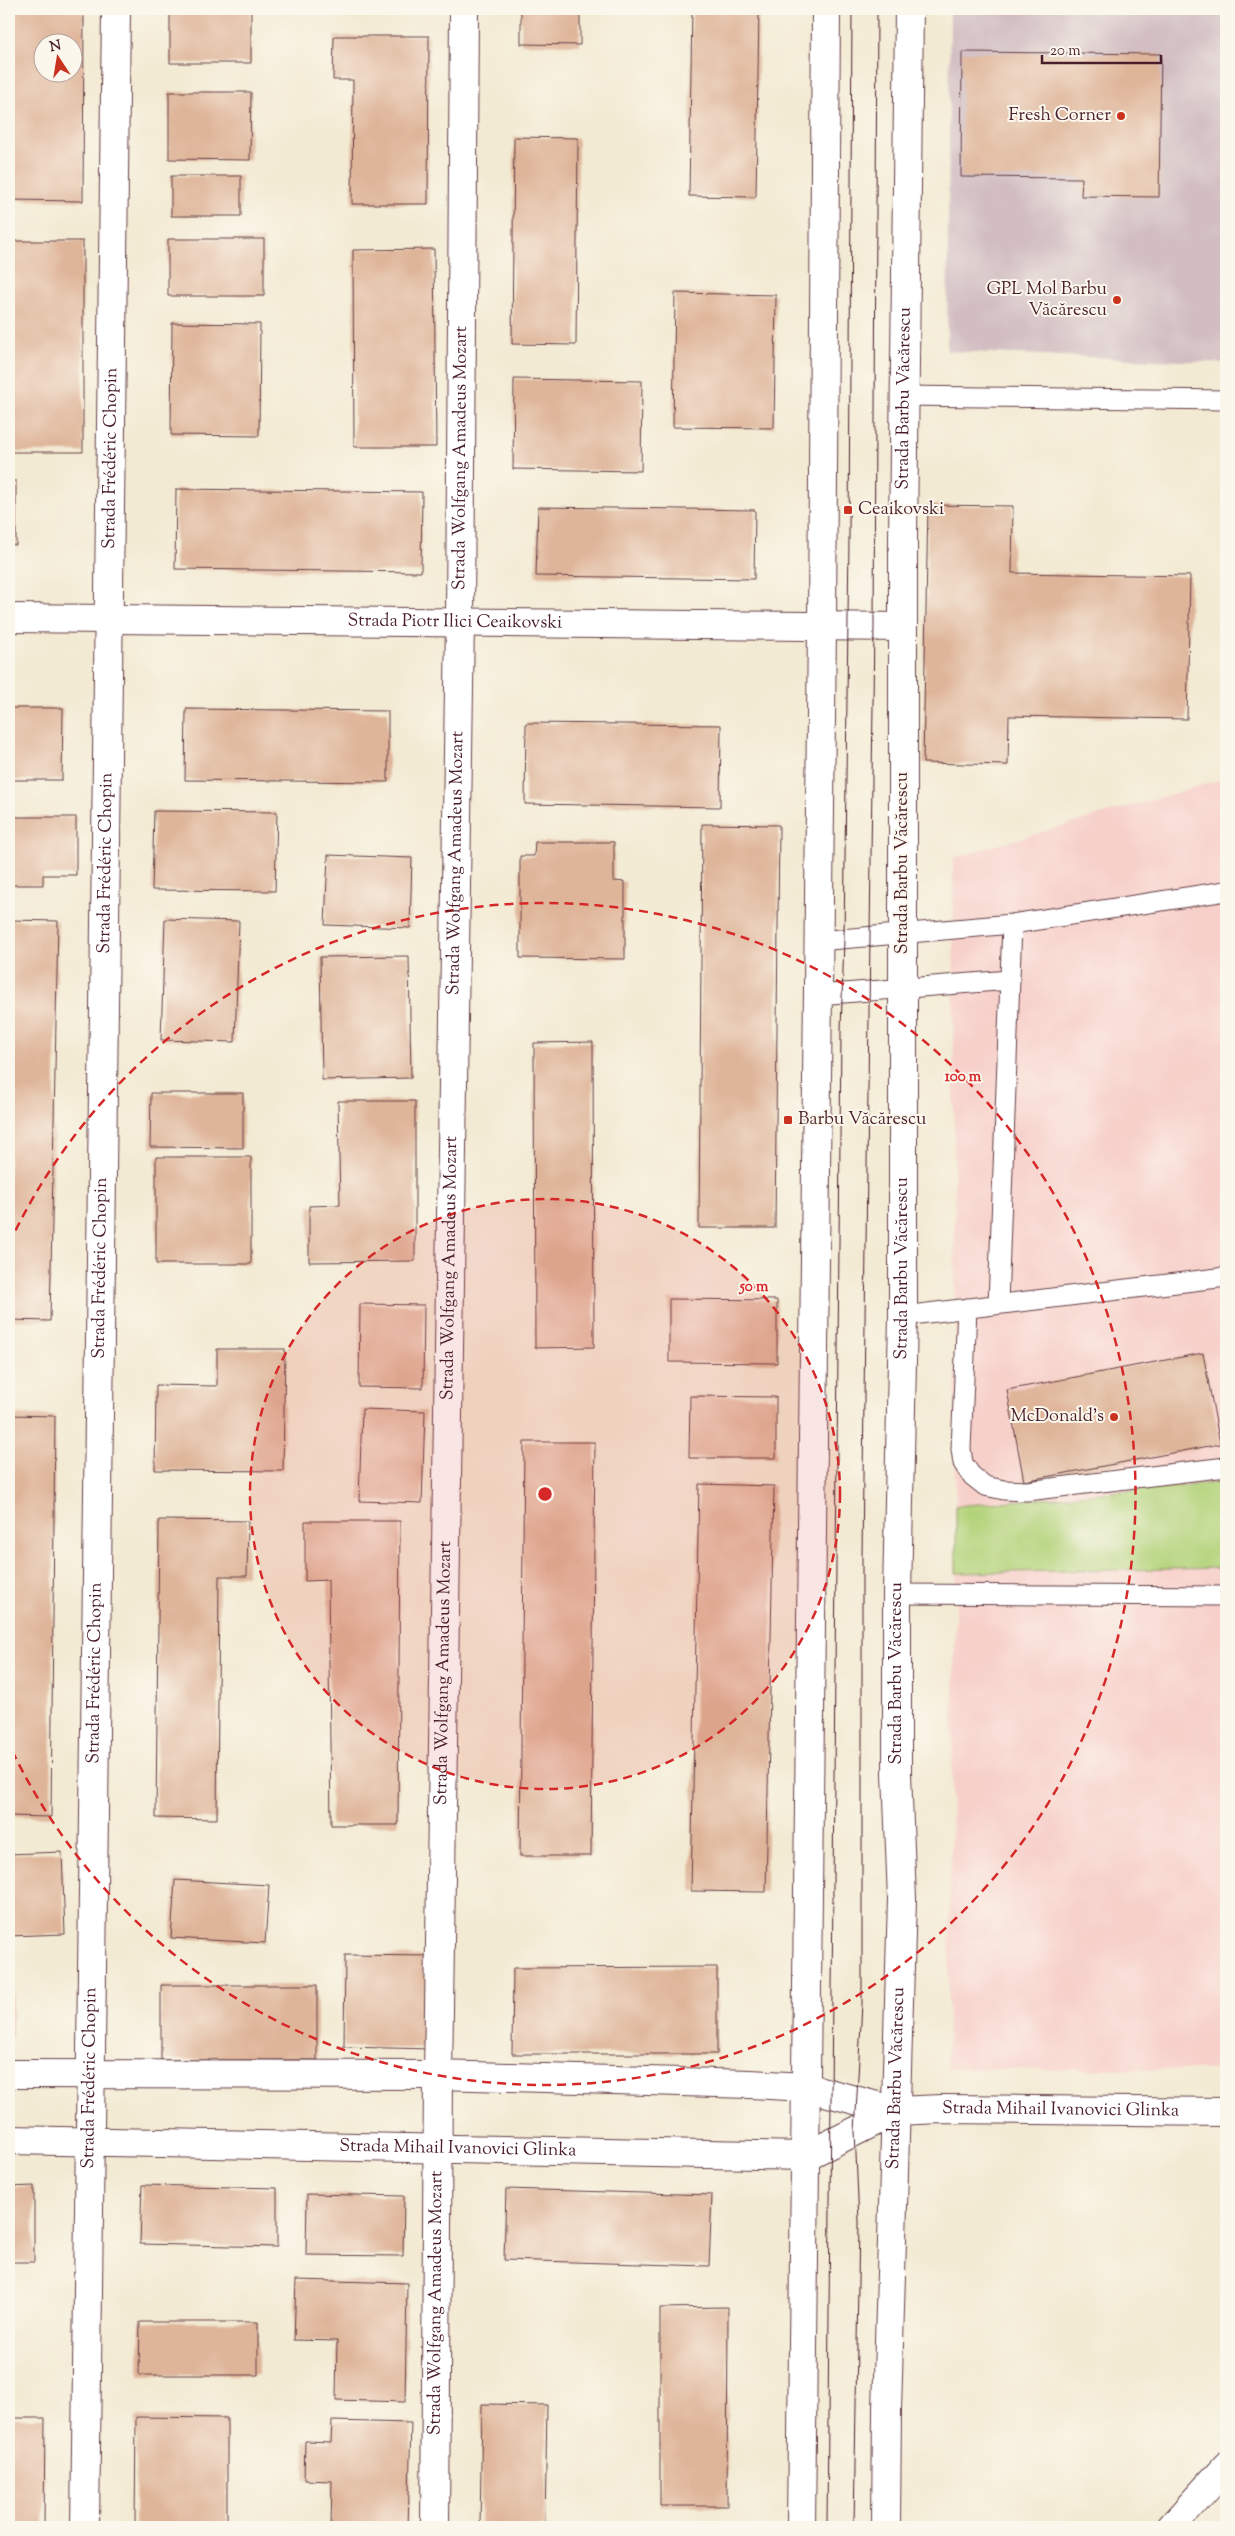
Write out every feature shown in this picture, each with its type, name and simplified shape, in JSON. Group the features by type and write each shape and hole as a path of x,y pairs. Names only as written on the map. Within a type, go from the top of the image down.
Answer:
{"street":[{"name":"Strada Frédéric Chopin","path":"86,2527 89,2075 110,619 116,9"},
{"name":"Strada Wolfgang Amadeus Mozart","path":"435,2527 437,2148 460,621 464,9"},
{"path":"802,2527 822,626 826,9"},
{"name":"Strada Barbu Văcărescu","path":"886,2527 902,1899 897,1773 897,1594 903,1316 904,396 909,9"},
{"name":"Strada Piotr Ilici Ceaikovski","path":"9,618 460,621 903,627"},
{"name":"Strada Mihail Ivanovici Glinka","path":"9,2074 438,2075 806,2087 896,2111 942,2109 1226,2112"},
{"name":"Strada Mihail Ivanovici Glinka","path":"9,2140 806,2156 896,2111"},
{"path":"1171,2527 1226,2466"}],"lane":[{"path":"904,396 1226,400"},
{"path":"818,942 1012,924 1226,892"},
{"path":"998,1304 1012,924"},
{"path":"818,995 1010,980"},
{"path":"903,1316 1226,1277"},
{"path":"966,1308 961,1449 963,1463 971,1475 985,1486 1004,1490 1027,1491 1226,1467"},
{"path":"897,1594 1226,1596"}],"shaded area":[{"path":"950,9 1226,9 1226,363 947,351"},
{"path":"1226,778 1226,2070 947,2069 956,1573 953,858"}],"green space":[{"path":"1226,1482 1226,1568 956,1573 956,1506"}],"building":[{"path":"9,9 84,9 83,201 9,200"},
{"path":"170,9 251,9 251,63 170,63"},
{"path":"521,9 580,9 580,45 521,44"},
{"path":"692,9 759,9 756,197 689,196"},
{"path":"334,36 429,36 428,204 352,204 353,80 333,80"},
{"path":"962,52 1161,54 1159,197 1081,196 1082,178 961,177"},
{"path":"169,92 251,92 250,160 169,159"},
{"path":"514,137 578,138 576,345 512,344"},
{"path":"171,176 241,176 241,216 171,216"},
{"path":"168,239 264,239 264,296 168,296"},
{"path":"9,241 83,241 83,452 9,452"},
{"path":"434,249 436,447 354,447 353,250"},
{"path":"675,293 776,295 774,428 673,427"},
{"path":"172,323 260,324 259,436 171,435"},
{"path":"514,379 642,381 641,471 513,469"},
{"path":"9,481 16,481 16,545 9,545"},
{"path":"176,489 422,492 421,572 175,569"},
{"path":"928,505 1013,506 1012,573 1190,576 1187,719 1009,716 1008,765 923,763"},
{"path":"538,507 755,510 754,579 536,576"},
{"path":"9,708 63,708 62,780 9,780"},
{"path":"186,709 388,711 388,782 185,780"},
{"path":"526,723 721,725 720,807 525,804"},
{"path":"154,811 277,812 275,891 152,890"},
{"path":"9,817 76,817 76,875 43,875 43,885 9,885"},
{"path":"702,824 779,825 775,1228 699,1228"},
{"path":"535,842 614,842 614,881 625,882 625,959 520,958 520,856 534,856"},
{"path":"328,855 412,858 410,928 325,925"},
{"path":"165,919 239,921 235,1042 161,1040"},
{"path":"9,920 58,921 50,1321 9,1320"},
{"path":"409,956 411,1078 322,1080 320,957"},
{"path":"593,1042 594,1347 535,1348 534,1043"},
{"path":"151,1093 243,1093 243,1148 150,1147"},
{"path":"338,1101 415,1101 415,1261 309,1262 309,1206 340,1205"},
{"path":"156,1157 251,1157 251,1264 156,1264"},
{"path":"669,1299 777,1300 777,1363 669,1362"},
{"path":"360,1304 424,1305 423,1388 359,1387"},
{"path":"217,1349 285,1349 283,1471 155,1470 156,1385 217,1386"},
{"name":"McDonald's","path":"1203,1353 1220,1444 1024,1481 1007,1390"},
{"path":"690,1396 776,1397 776,1458 689,1458"},
{"path":"362,1409 425,1411 422,1503 359,1501"},
{"path":"9,1415 55,1416 51,1817 9,1816"},
{"path":"524,1442 595,1442 591,1856 520,1856"},
{"path":"699,1484 774,1486 766,1892 691,1891"},
{"path":"159,1520 248,1521 247,1576 219,1576 217,1819 156,1818"},
{"path":"305,1521 400,1521 398,1825 331,1825 328,1580 305,1581"},
{"path":"62,1852 65,1934 9,1936 9,1854"},
{"path":"175,1880 269,1885 265,1943 171,1938"},
{"path":"345,1955 434,1956 433,2049 344,2047"},
{"path":"717,1967 717,2054 512,2054 513,1968"},
{"path":"9,1969 13,1969 12,2037 9,2037"},
{"path":"161,1985 317,1985 317,2060 161,2060"},
{"path":"142,2185 277,2188 277,2247 140,2244"},
{"path":"34,2186 34,2262 9,2262 9,2187"},
{"path":"506,2189 712,2195 709,2266 504,2260"},
{"path":"307,2194 404,2196 403,2256 306,2255"},
{"path":"296,2280 407,2283 405,2402 336,2400 337,2341 294,2340"},
{"path":"728,2307 727,2506 660,2506 660,2308"},
{"path":"140,2322 258,2322 258,2375 139,2375"},
{"path":"482,2404 547,2405 545,2527 480,2527"},
{"path":"136,2417 227,2418 227,2527 135,2527"},
{"path":"9,2418 45,2418 44,2527 9,2527"},
{"path":"332,2421 411,2423 408,2527 331,2527 332,2481 304,2480 305,2441 331,2442"}],"tram line":[{"path":"827,2527 841,1031 844,939 849,538 852,9"},
{"path":"854,2527 859,2222 855,2131 862,2004 862,1556 874,626 877,9"}],"place":[{"name":"Fresh Corner","path":"1121,116"},
{"name":"GPL Mol Barbu Văcărescu","path":"1117,300"},
{"name":"Ceaikovski","path":"848,510"},
{"name":"Barbu Văcărescu","path":"788,1120"},
{"name":"McDonald's","path":"1114,1417"}]}
